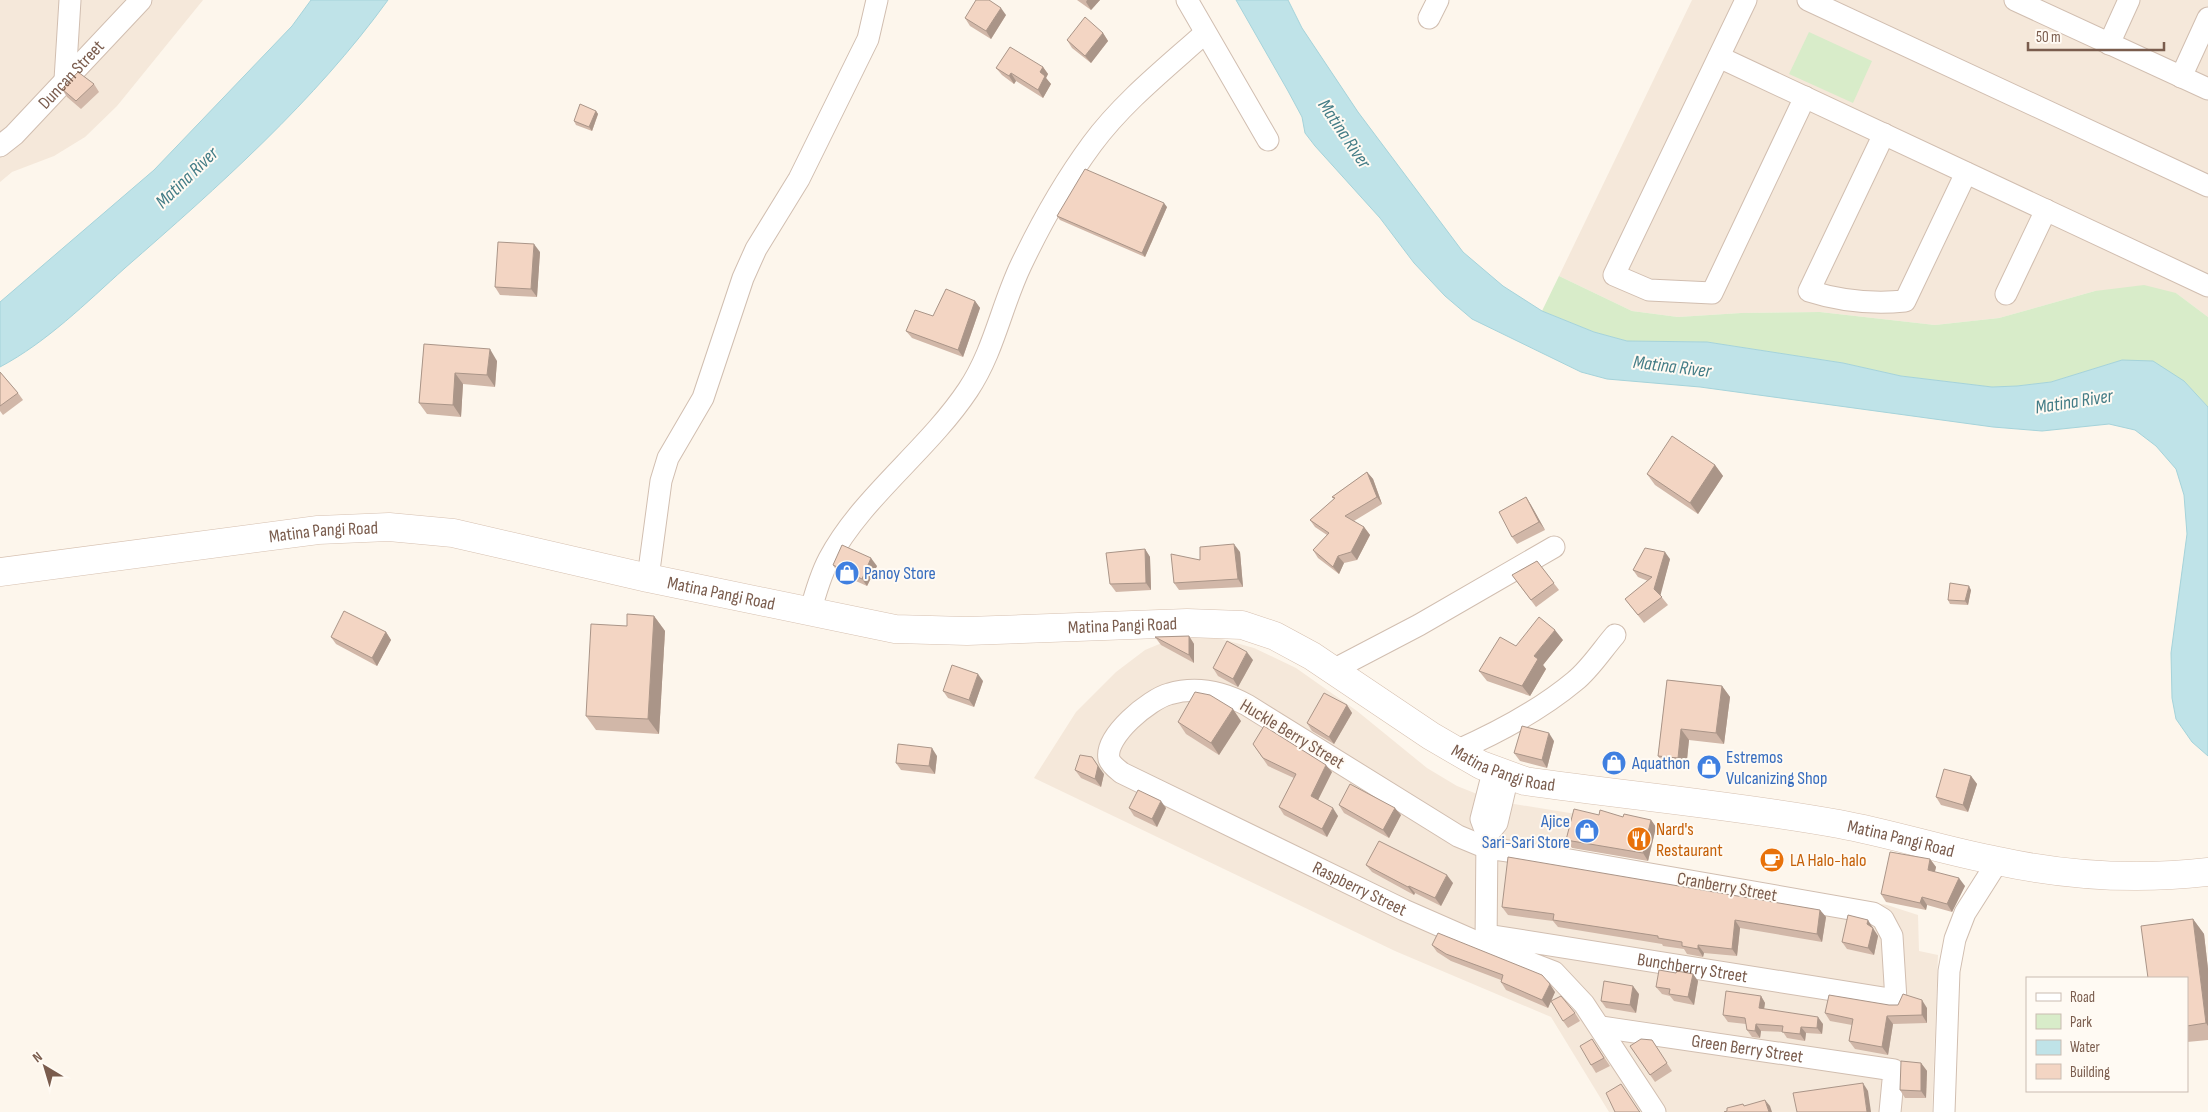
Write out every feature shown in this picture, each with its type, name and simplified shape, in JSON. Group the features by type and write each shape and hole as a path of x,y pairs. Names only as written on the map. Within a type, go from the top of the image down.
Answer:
{"street":[{"path":"65,80 70,0"},
{"name":"Duncan Street","path":"0,146 141,0"},
{"path":"648,578 661,481 668,458 703,398 743,278 756,248 799,179 868,39 877,0"},
{"path":"1187,0 1268,140"},
{"path":"1746,0 1614,275 1649,290 1712,293 1805,97"},
{"path":"1808,0 2208,186"},
{"path":"2015,0 2040,5 2109,44 2208,89"},
{"path":"2109,44 2129,0"},
{"path":"2182,77 2208,18"},
{"path":"810,612 817,585 829,559 845,534 949,418 979,372 997,332 1018,272 1034,237 1092,144 1139,92 1205,33"},
{"path":"1719,57 2208,286"},
{"path":"1884,134 1810,291 1826,296 1865,302 1905,301 1966,173"},
{"path":"2006,294 2046,210"},
{"name":"Matina Pangi Road","path":"0,572 285,534 389,527 453,533 648,578 895,629 929,632 1012,631 1124,625 1224,623 1242,625 1275,636 1333,670 1456,752 1500,774 1550,785 1816,820 1878,832 1998,861 2067,872 2147,877 2208,872"},
{"path":"1333,670 1419,624 1554,547"},
{"path":"1456,752 1531,713 1576,681 1615,635"},
{"name":"Huckle Berry Street","path":"1109,758 1112,744 1118,734 1138,712 1157,698 1184,690 1214,692 1247,705 1458,836 1487,842"},
{"name":"Raspberry Street","path":"1109,758 1112,764 1122,773 1371,895 1486,940 1554,972 1573,990 1601,1027 1655,1112"},
{"path":"1486,940 1487,842 1496,823 1500,774"},
{"name":"Cranberry Street","path":"1487,842 1574,860 1873,913 1883,919 1892,936 1896,1000"},
{"path":"1944,1112 1949,971 1955,939 1966,913 1998,861"},
{"name":"Bunchberry Street","path":"1486,940 1563,947 1896,1000"},
{"path":"1554,972 1563,947"},
{"name":"Green Berry Street","path":"1601,1027 1894,1070 1890,1112"}],"shaded area":[{"path":"0,0 203,0 117,106 85,137 54,156 12,172 0,182"},
{"path":"1692,0 2208,0 2208,317 2176,293 2095,291 1999,318 1935,325 1820,312 1741,313 1678,317 1632,311 1559,276"},
{"path":"1181,635 1218,638 1254,648 1296,668 1357,711 1427,768 1457,786 1482,796 1514,804 1576,814 1570,851 1887,905 1918,915 1919,951 1938,955 1932,1112 1609,1112 1551,1017 1395,951 1034,778 1076,712 1116,672 1145,650"}],"green space":[{"path":"1809,32 1872,61 1853,103 1789,74"},
{"path":"1559,276 1632,311 1678,317 1741,313 1820,312 1935,325 1999,318 2095,291 2144,285 2176,293 2208,317 2208,407 2184,381 2122,360 2051,382 1992,387 1901,376 1843,363 1707,342 1627,341 1594,332 1542,311"}],"water":[{"name":"Matina River","path":"311,0 388,0 329,73 264,142 66,321 34,346 0,367 0,302 154,170 292,26"},
{"name":"Matina River","path":"1236,0 1288,0 1302,28 1358,112 1463,252 1503,286 1542,311 1594,332 1627,341 1707,342 1843,363 1901,376 1992,387 2051,382 2122,360 2153,361 2184,381 2208,407 2208,756 2192,742 2176,719 2172,698 2171,653 2187,534 2184,495 2176,469 2156,446 2135,430 2109,424 2042,431 1993,427 1700,387 1607,379 1581,372 1472,319 1445,296 1414,263 1380,218 1305,133 1302,117"}],"building":[{"path":"976,0 989,0 1001,8 986,31 965,18"},
{"path":"1085,17 1103,33 1085,56 1067,40"},
{"path":"1010,47 1043,67 1040,72 1045,76 1038,90 1011,73 1009,76 996,68"},
{"path":"78,72 94,84 76,101 62,89"},
{"path":"580,104 596,111 589,127 574,121"},
{"path":"1085,169 1164,203 1142,253 1057,216"},
{"path":"498,242 534,244 531,289 495,287"},
{"path":"946,289 975,301 958,350 906,331 915,310 933,316"},
{"path":"424,344 490,349 487,375 455,373 453,405 419,403"},
{"path":"0,372 18,393 0,406"},
{"path":"1672,436 1715,465 1690,503 1647,474"},
{"path":"1367,472 1377,497 1345,516 1364,527 1351,552 1338,556 1333,567 1313,550 1329,533 1310,520 1335,498 1332,497"},
{"path":"1526,497 1539,522 1512,537 1499,512"},
{"path":"1234,544 1238,579 1174,583 1171,554 1200,560 1200,547"},
{"path":"842,545 871,558 862,579 833,565"},
{"path":"1645,548 1665,552 1654,589 1662,597 1638,615 1625,599 1652,577 1633,570"},
{"path":"1145,549 1146,583 1110,584 1106,553"},
{"path":"1537,561 1554,583 1531,600 1512,575"},
{"path":"1950,583 1969,586 1965,601 1948,600"},
{"path":"344,611 386,632 372,658 331,637"},
{"path":"627,614 654,616 648,719 586,716 591,624 627,626"},
{"path":"1539,617 1555,630 1534,656 1538,659 1522,686 1479,671 1500,637 1516,646"},
{"path":"1189,636 1189,655 1155,637"},
{"path":"1227,641 1247,652 1233,679 1213,668"},
{"path":"952,665 978,674 969,700 943,691"},
{"path":"1667,680 1722,686 1716,733 1681,729 1678,758 1658,756"},
{"path":"1195,692 1210,695 1233,709 1211,743 1178,722"},
{"path":"1324,693 1347,705 1329,737 1307,723"},
{"path":"1264,726 1326,765 1311,796 1333,808 1322,829 1279,807 1296,774 1263,758 1253,744"},
{"path":"1522,726 1549,733 1542,760 1514,753"},
{"path":"898,744 932,748 929,766 896,763"},
{"path":"1080,755 1092,757 1098,766 1095,779 1075,770"},
{"path":"1944,769 1971,776 1963,805 1936,797"},
{"path":"1350,784 1395,808 1383,830 1339,805"},
{"path":"1138,790 1161,801 1152,819 1129,808"},
{"path":"1574,809 1599,815 1600,810 1623,817 1624,814 1651,820 1643,853 1566,840"},
{"path":"1379,841 1447,875 1435,898 1408,887 1366,865"},
{"path":"1890,852 1930,859 1928,870 1959,878 1947,904 1922,897 1920,903 1881,894"},
{"path":"1508,857 1820,910 1817,934 1735,920 1732,949 1698,945 1698,949 1682,946 1682,942 1658,938 1658,936 1553,920 1554,914 1502,907"},
{"path":"1848,915 1868,920 1867,924 1873,928 1868,948 1842,942"},
{"path":"2193,919 2206,1023 2188,1026 2188,977 2148,977 2141,926"},
{"path":"1438,933 1542,975 1550,984 1542,1000 1501,982 1503,975 1446,954 1432,945"},
{"path":"1659,970 1693,974 1688,997 1669,994 1670,989 1656,987"},
{"path":"1604,981 1633,986 1630,1005 1601,1001"},
{"path":"1726,991 1761,996 1759,1008 1818,1017 1817,1028 1801,1027 1800,1034 1782,1032 1783,1026 1756,1024 1755,1031 1747,1030 1745,1018 1723,1015"},
{"path":"1903,994 1922,1000 1922,1015 1887,1016 1882,1047 1849,1041 1853,1019 1825,1013 1829,995 1898,1005"},
{"path":"1561,996 1575,1013 1563,1021 1551,1001"},
{"path":"1592,1039 1604,1058 1591,1065 1580,1046"},
{"path":"1641,1039 1652,1040 1667,1063 1650,1075 1630,1046"},
{"path":"1901,1061 1921,1063 1921,1091 1900,1090"},
{"path":"1863,1083 1867,1112 1797,1112 1793,1093"},
{"path":"1621,1084 1640,1112 1615,1112 1606,1093"},
{"path":"1765,1100 1769,1112 1724,1112 1727,1111 1727,1108 1743,1104 1744,1106"}],"place":[{"name":"Panoy Store","path":"847,573"},
{"name":"Aquathon","path":"1614,763"},
{"name":"Estremos Vulcanizing Shop","path":"1709,767"},
{"name":"Ajice Sari-Sari Store","path":"1587,831"},
{"name":"Nard's Restaurant","path":"1639,839"},
{"name":"LA Halo-halo","path":"1772,860"}]}
